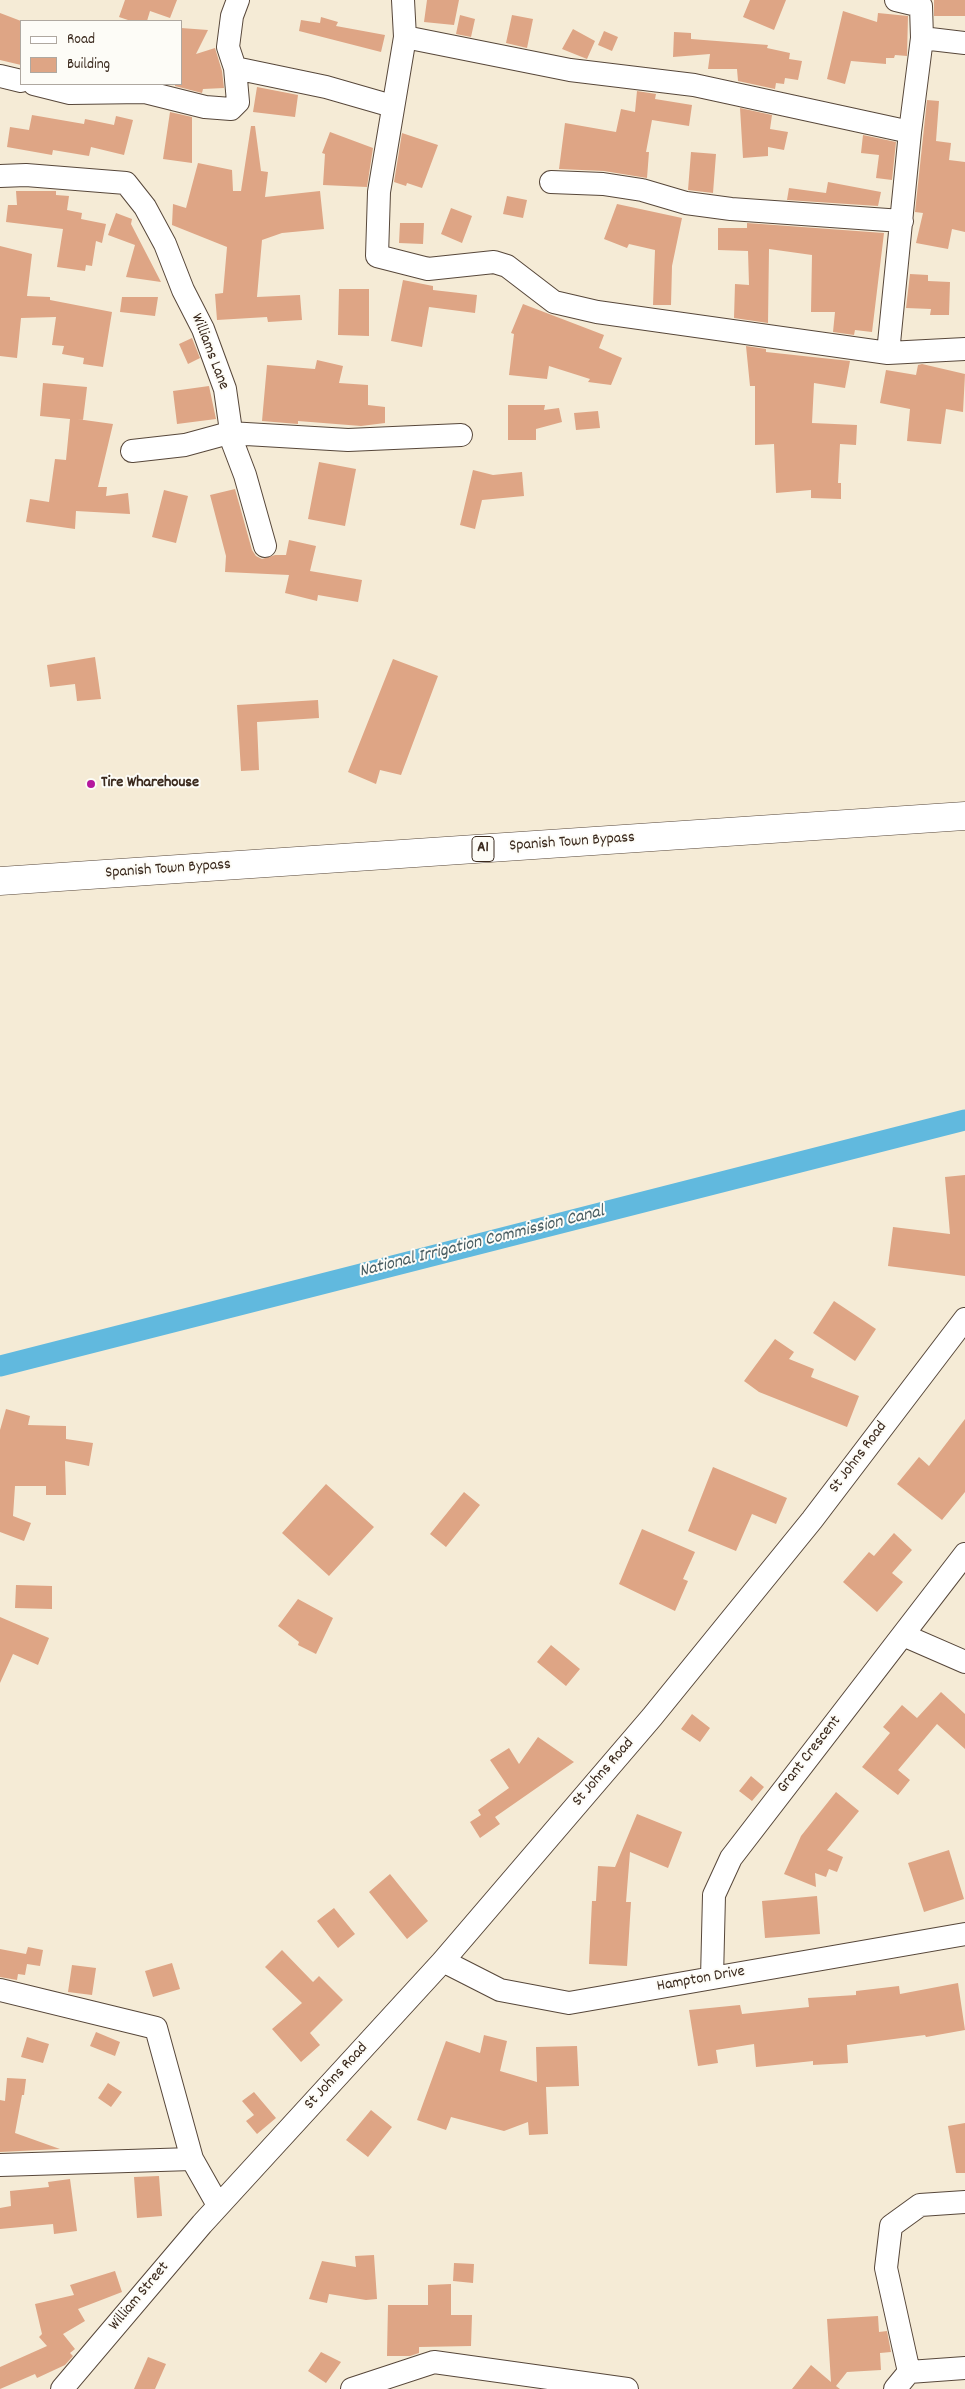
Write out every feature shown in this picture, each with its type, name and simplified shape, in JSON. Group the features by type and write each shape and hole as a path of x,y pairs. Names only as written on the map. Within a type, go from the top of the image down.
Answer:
{"main road":[{"name":"Spanish Town Bypass","path":"0,881 965,816"}],"street":[{"path":"38,85 70,93 145,92 205,107 230,109 238,102 236,68 228,48 232,16 238,0"},
{"path":"403,0 405,37 379,192 377,256 428,269 494,262 507,266 554,302 597,312 888,353 965,349"},
{"path":"888,353 910,132 922,38 921,3 896,0"},
{"path":"405,37 570,70 694,85 910,132"},
{"path":"922,38 965,43"},
{"path":"236,68 326,87 392,106"},
{"path":"0,76 20,81"},
{"name":"Williams Lane","path":"0,176 26,175 126,183 145,207 165,244 203,329 225,389 230,424 229,433"},
{"path":"551,182 603,184 642,190 686,203 731,209 902,221"},
{"path":"229,433 245,475 265,546"},
{"path":"132,451 185,445 229,433 348,440 461,435"},
{"name":"St Johns Road","path":"218,2205 444,1961 696,1664 812,1520 965,1319"},
{"name":"Grant Crescent","path":"712,1978 714,1895 731,1858 965,1554"},
{"path":"903,1635 965,1662"},
{"name":"Hampton Drive","path":"444,1961 500,1990 569,2004 965,1934"},
{"path":"0,1990 156,2028 192,2159 218,2205"},
{"path":"0,2165 192,2159"},
{"path":"965,2202 920,2205 891,2226 886,2268 902,2381 965,2368"},
{"name":"William Street","path":"62,2389 218,2205"},
{"path":"353,2388 434,2362 627,2389"}],"building":[{"path":"125,0 177,0 170,18 150,11 147,20 128,20 119,17"},
{"path":"427,0 459,0 454,25 424,22"},
{"path":"750,0 786,0 774,30 743,17"},
{"path":"934,0 965,0 965,16 934,16"},
{"path":"843,11 877,22 878,13 908,16 907,56 895,55 894,58 886,58 886,64 851,61 845,84 827,79"},
{"path":"0,13 20,21 20,65 0,60"},
{"path":"460,15 475,19 471,37 456,34"},
{"path":"512,15 533,19 527,48 506,43"},
{"path":"321,17 338,22 336,26 385,35 381,52 299,31 301,20 320,23"},
{"path":"182,28 208,30 196,54 215,48 222,71 224,88 203,89 202,93 175,86 182,85"},
{"path":"573,29 595,41 587,59 562,49"},
{"path":"604,31 618,37 612,51 598,45"},
{"path":"674,32 691,33 691,39 768,45 767,48 790,53 789,59 802,61 798,80 785,78 784,84 776,83 775,89 738,81 737,69 708,69 710,54 673,57"},
{"path":"257,87 298,95 295,117 253,112"},
{"path":"637,91 656,94 655,99 692,105 689,126 652,120 646,152 649,152 647,178 604,171 559,169 565,123 616,132 621,109 635,112"},
{"path":"927,100 939,101 936,141 951,143 949,160 965,162 965,232 952,229 948,249 916,243 923,213 915,212"},
{"path":"740,108 772,115 770,129 788,132 784,150 768,147 768,156 743,158"},
{"path":"170,112 192,117 192,163 163,159"},
{"path":"32,115 84,124 85,119 114,125 116,116 133,120 124,155 91,147 89,156 53,150 52,155 7,147 10,127 29,130"},
{"path":"251,126 255,126 261,171 268,172 265,197 320,191 324,229 282,233 262,240 257,297 300,295 302,320 268,322 267,317 217,320 215,294 223,293 227,247 172,225 173,204 186,208 198,163 232,170 233,191 241,191"},
{"path":"330,132 373,148 367,187 323,185 325,154 322,153"},
{"path":"402,133 438,145 422,188 407,183 406,186 394,182"},
{"path":"863,135 896,142 892,180 876,178 879,155 861,153"},
{"path":"691,152 716,154 713,193 688,190"},
{"path":"828,182 881,192 878,206 787,200 789,188 826,193"},
{"path":"16,191 56,191 56,195 69,196 67,210 82,213 81,219 106,224 102,243 96,241 92,266 86,265 85,271 57,267 63,229 6,222 8,205 17,205"},
{"path":"507,196 527,200 523,218 503,214"},
{"path":"617,204 682,218 672,266 671,305 653,305 655,250 629,244 627,248 604,239"},
{"path":"451,208 472,216 462,243 441,234"},
{"path":"116,213 132,219 131,224 161,282 126,277 135,245 108,235"},
{"path":"400,223 424,223 423,244 399,243"},
{"path":"747,223 884,233 872,332 855,330 854,335 833,332 835,312 811,312 812,255 769,249 768,323 734,318 735,284 749,285 748,251 718,250 718,228 747,228"},
{"path":"0,246 32,254 27,296 50,297 50,300 112,312 103,367 83,364 84,358 62,354 64,346 52,345 56,317 21,318 17,358 0,356"},
{"path":"910,274 928,275 928,281 950,282 949,315 930,315 931,309 906,308"},
{"path":"403,280 433,286 433,290 477,295 475,313 429,307 422,347 391,341"},
{"path":"339,289 369,289 369,336 338,335"},
{"path":"122,297 158,297 155,316 120,312"},
{"path":"523,304 604,335 599,348 622,358 611,385 588,382 590,379 549,366 547,379 509,375 514,334 511,333"},
{"path":"192,338 200,358 188,364 179,344"},
{"path":"746,346 766,349 766,352 850,361 845,388 814,383 812,423 857,425 856,445 840,444 838,483 841,483 841,499 811,498 811,490 776,493 774,444 755,445 755,386 750,386"},
{"path":"317,360 343,366 339,383 368,385 368,405 385,407 385,423 361,426 298,421 298,424 262,421 267,365 315,369"},
{"path":"922,364 965,374 963,412 946,409 941,444 907,441 910,409 880,403 886,370 916,375 918,365"},
{"path":"43,383 87,387 83,420 113,424 98,487 107,487 106,496 128,493 130,514 76,511 75,529 26,522 30,499 49,502 55,459 66,460 70,419 40,416"},
{"path":"209,386 216,419 177,424 173,391"},
{"path":"508,405 545,405 544,410 559,408 562,422 536,429 536,440 508,440"},
{"path":"598,411 600,428 576,430 574,413"},
{"path":"319,462 356,469 345,526 308,519"},
{"path":"473,470 493,475 522,472 524,496 482,500 475,529 460,525"},
{"path":"235,489 252,550 256,556 262,559 275,555 286,555 289,540 316,546 310,571 362,580 358,602 318,595 317,601 285,593 289,575 225,572 226,556 210,495"},
{"path":"164,490 188,496 176,543 152,537"},
{"path":"95,657 101,699 77,701 75,684 50,687 47,665"},
{"path":"393,659 438,676 401,775 380,770 376,784 348,772"},
{"path":"318,700 319,718 257,722 259,770 241,771 237,705"},
{"path":"965,1175 965,1276 888,1266 893,1227 950,1234 945,1177"},
{"path":"834,1301 876,1329 855,1361 813,1333"},
{"path":"775,1339 794,1352 789,1359 814,1369 811,1377 859,1396 847,1427 759,1392 744,1381"},
{"path":"6,1409 30,1416 28,1425 66,1426 66,1439 93,1443 89,1466 65,1461 66,1495 46,1495 46,1486 15,1486 13,1516 31,1523 24,1541 0,1532 0,1430"},
{"path":"965,1419 965,1492 942,1520 897,1484 919,1457 929,1466"},
{"path":"713,1467 787,1498 776,1524 752,1514 736,1551 688,1531"},
{"path":"326,1484 374,1527 329,1576 282,1533"},
{"path":"464,1492 480,1505 446,1547 430,1534"},
{"path":"642,1529 695,1552 683,1579 688,1581 675,1611 619,1584"},
{"path":"894,1533 912,1550 892,1573 903,1582 877,1612 843,1582 869,1552 874,1556"},
{"path":"16,1585 52,1586 52,1609 15,1608"},
{"path":"298,1599 333,1618 316,1654 298,1645 299,1642 278,1626"},
{"path":"0,1617 49,1638 38,1665 13,1654 0,1683"},
{"path":"551,1645 580,1669 566,1686 537,1662"},
{"path":"941,1692 965,1714 965,1749 937,1724 898,1770 910,1780 898,1795 862,1767 890,1733 883,1727 902,1705 917,1718"},
{"path":"692,1714 710,1728 700,1742 681,1729"},
{"path":"538,1737 574,1762 495,1817 500,1824 480,1838 470,1822 481,1815 478,1810 509,1788 490,1760 509,1748 519,1764"},
{"path":"751,1776 764,1787 752,1801 739,1791"},
{"path":"836,1792 859,1811 827,1850 843,1857 837,1872 829,1869 826,1877 815,1873 816,1887 784,1874 801,1836"},
{"path":"637,1814 682,1832 668,1868 630,1852 626,1902 631,1902 627,1966 589,1964 592,1901 596,1901 598,1866 615,1867"},
{"path":"949,1850 964,1899 924,1912 908,1863"},
{"path":"390,1874 428,1921 407,1939 369,1892"},
{"path":"817,1896 820,1934 765,1938 762,1901"},
{"path":"334,1908 355,1934 338,1948 317,1921"},
{"path":"28,1947 43,1950 40,1966 27,1964 25,1975 18,1974 17,1980 0,1977 0,1949 26,1954"},
{"path":"282,1950 313,1982 319,1976 343,2000 310,2033 320,2045 301,2062 272,2029 302,2003 265,1967"},
{"path":"172,1963 180,1989 153,1997 145,1971"},
{"path":"72,1965 96,1968 92,1995 68,1992"},
{"path":"958,1983 965,2030 926,2037 925,2035 847,2045 848,2063 813,2065 813,2061 756,2067 754,2044 716,2050 718,2063 698,2066 689,2010 740,2005 742,2014 809,2007 808,1998 856,1995 856,1991 899,1986 900,1994"},
{"path":"96,2032 120,2042 115,2056 90,2046"},
{"path":"484,2035 507,2041 500,2071 537,2082 536,2047 577,2046 579,2086 546,2087 548,2134 529,2135 528,2122 504,2131 451,2117 446,2130 417,2120 446,2041 480,2053"},
{"path":"27,2037 49,2044 43,2063 21,2057"},
{"path":"7,2078 26,2079 15,2133 60,2149 0,2152 0,2100 5,2101"},
{"path":"108,2083 122,2092 111,2107 98,2098"},
{"path":"254,2092 276,2118 257,2134 246,2121 254,2115 242,2101"},
{"path":"371,2110 392,2127 368,2157 346,2140"},
{"path":"965,2123 965,2173 956,2173 948,2126"},
{"path":"159,2176 162,2216 137,2218 134,2177"},
{"path":"70,2179 77,2231 54,2234 53,2224 0,2229 0,2208 11,2206 10,2191 49,2187 48,2182"},
{"path":"374,2255 377,2299 366,2300 329,2294 327,2303 309,2299 322,2261 356,2267 355,2256"},
{"path":"454,2263 474,2264 473,2283 453,2281"},
{"path":"115,2271 122,2292 78,2309 85,2321 63,2334 75,2349 70,2353 73,2356 65,2365 37,2378 35,2374 0,2389 0,2367 47,2346 39,2337 42,2334 35,2304 74,2295 70,2285"},
{"path":"451,2284 451,2315 472,2315 471,2346 419,2347 419,2353 410,2356 387,2356 388,2305 428,2305 428,2285"},
{"path":"878,2316 879,2332 887,2331 891,2352 880,2353 881,2370 847,2372 836,2386 840,2389 792,2389 811,2365 831,2382 827,2319"},
{"path":"321,2352 341,2362 326,2383 308,2371"},
{"path":"148,2357 166,2364 155,2389 134,2389"}],"waterway":[{"name":"National Irrigation Commission Canal","path":"0,1366 965,1120"}],"place":[{"name":"Tire Wharehouse","path":"91,784"}]}
